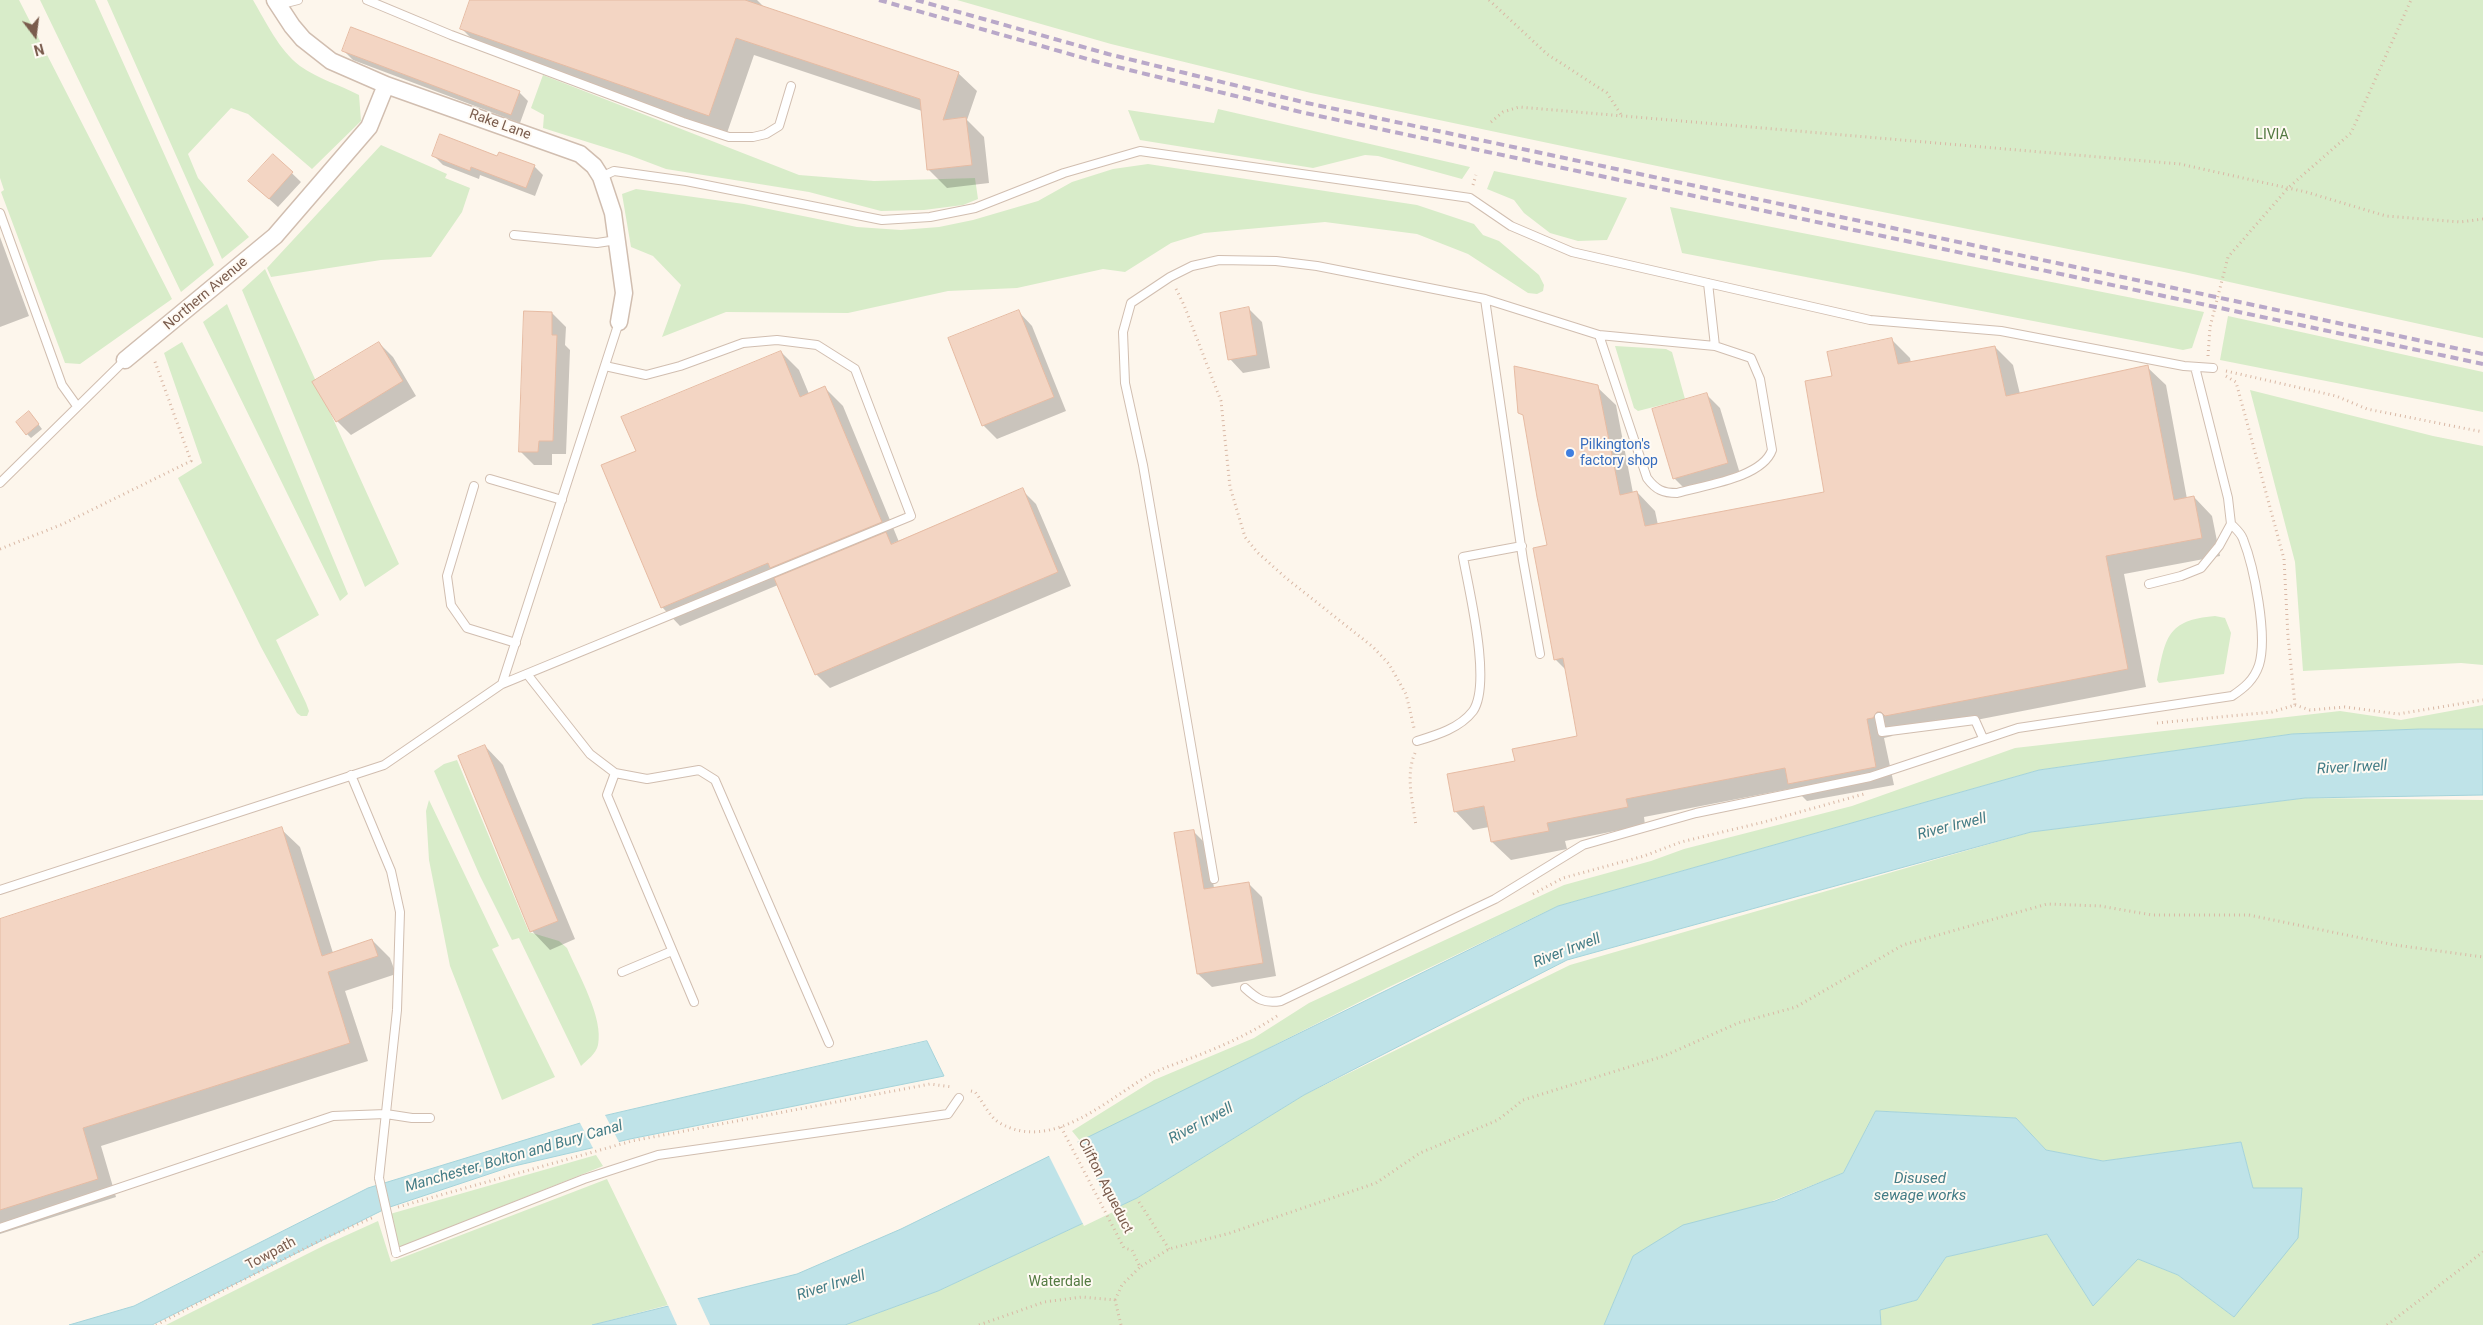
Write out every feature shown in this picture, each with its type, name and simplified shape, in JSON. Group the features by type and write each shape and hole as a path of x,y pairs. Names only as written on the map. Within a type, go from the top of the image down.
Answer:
{"street":[{"name":"Rake Lane","path":"277,2 303,39 331,61 386,85 580,154 594,166 601,177 613,213 624,293 620,322"},
{"name":"Northern Avenue","path":"125,360 275,236 369,127 386,85"}],"lane":[{"path":"277,2 298,0"},
{"path":"367,0 451,36 683,122 729,137 753,137 766,134 779,126 791,86"},
{"path":"601,177 614,171 659,177 882,220 930,217 975,208 1064,173 1140,151 1470,198 1511,226 1572,252 1870,320 2001,331 2195,367 2213,368"},
{"path":"0,213 62,386 77,406"},
{"path":"514,235 597,243 617,240"},
{"path":"1214,879 1143,465 1125,383 1123,332 1131,303 1170,277 1192,266 1219,260 1276,261 1317,266 1485,299 1599,334 1715,346 1751,358 1755,363 1772,450 1768,459 1753,470 1677,493 1666,493 1658,490 1648,478 1599,334"},
{"path":"1708,283 1715,346"},
{"path":"1485,299 1540,654"},
{"path":"502,684 620,322"},
{"path":"0,890 384,765 502,684 911,516 855,370 817,345 777,340 743,343 680,366 646,375 605,366"},
{"name":"Northern Avenue","path":"0,483 125,360"},
{"path":"2149,584 2181,576 2201,568 2219,546 2231,524 2228,498 2195,367"},
{"path":"490,479 562,500"},
{"path":"474,486 447,576 451,605 467,628 516,643"},
{"path":"1245,988 1258,1000 1268,1003 1281,1001 1495,899 1583,845 1696,813 1870,777 1902,768 1982,738 2018,728 2232,696 2246,687 2255,675 2260,664 2263,646 2256,592 2243,536 2231,524"},
{"path":"1417,741 1442,733 1459,724 1472,712 1480,699 1481,673 1463,557 1522,546"},
{"path":"528,674 590,754 615,773 647,779 699,770 715,780 829,1042"},
{"path":"1879,717 1882,732 1975,720 1982,738"},
{"path":"615,773 607,795 694,1002"},
{"path":"351,776 391,871 400,912 397,1010 379,1178 396,1253 584,1180 658,1155 948,1114 959,1098"},
{"path":"622,972 672,951"},
{"path":"0,1228 333,1116 386,1114 412,1118 430,1118"}],"path":[{"path":"1489,0 1547,54 1608,93 1622,117"},
{"path":"2411,0 2351,133 2288,188 2228,257 2210,328 2208,357 2213,368 2336,396 2367,409 2483,432"},
{"path":"1491,122 1503,112 1519,107 2180,164 2288,188 2386,216 2452,221 2483,219"},
{"path":"1170,277 1184,305 1220,401 1230,487 1245,537 1257,552 1286,578 1373,647 1388,664 1406,694 1418,747 1410,764 1409,776 1416,826"},
{"path":"0,549 63,524 191,461 148,342"},
{"path":"2295,705 2310,710 2345,707 2398,714 2483,700"},
{"path":"1121,1325 1115,1300 1122,1285 1140,1267 1169,1249 1230,1234 1376,1183 1420,1153 1498,1120 1523,1100 1664,1056 1738,1023 1796,1007 1902,946 2047,904 2100,906 2152,915 2212,917 2249,915 2394,945 2483,957"},
{"name":"Clifton Aqueduct","path":"1061,1127 1124,1248 1132,1250 1140,1267"},
{"path":"1139,1202 1169,1249"},
{"path":"390,1210 398,1207"},
{"name":"Towpath","path":"156,1325 323,1239 382,1214"},
{"path":"2387,1325 2483,1252"},
{"path":"979,1325 1044,1302 1082,1297 1115,1300"}],"green space":[{"path":"0,0 19,0 172,299 80,364 65,363 1,192 4,190 0,178"},
{"path":"40,0 95,0 214,265 181,292"},
{"path":"107,0 253,0 274,35 292,59 314,75 359,95 361,121 312,169 248,114 231,108 188,154 198,178 249,237 222,259"},
{"name":"LIVIA","path":"957,0 2483,0 2483,338 2184,272 1752,186 1311,93 1111,44"},
{"path":"543,75 799,175 874,181 975,178 978,199 963,205 924,210 881,211 809,192 666,169 629,155 543,128 544,115 531,108"},
{"path":"1218,109 1470,167 1462,179 1378,156 1365,155 1313,168 1140,140 1128,110 1214,123"},
{"path":"381,145 447,174 445,178 470,188 462,212 431,257 381,260 271,277 267,268"},
{"path":"1148,164 1417,205 1474,224 1483,235 1499,241 1539,275 1544,285 1543,291 1537,294 1528,293 1468,254 1417,234 1325,222 1204,233 1171,243 1125,272 1103,269 1017,288 948,291 848,313 726,312 662,337 681,285 653,256 631,247 622,194 636,189 744,204 857,227 901,230 939,227 973,220 1038,201 1072,182 1113,169"},
{"path":"1494,171 1627,198 1607,240 1578,241 1550,233 1524,213 1514,200 1487,189"},
{"path":"1670,207 2204,312 2192,348 2183,350 1682,253"},
{"path":"265,269 399,564 365,587 242,290"},
{"path":"227,304 348,594 340,601 203,322"},
{"path":"2228,316 2483,372 2483,412 2220,360"},
{"path":"182,342 319,615 276,640 306,703 309,711 307,716 301,716 297,713 261,647 178,478 202,463 164,353"},
{"path":"1615,346 1666,349 1672,352 1685,399 1638,411 1634,408"},
{"path":"2250,390 2433,436 2483,446 2483,665 2461,663 2303,671 2295,562"},
{"path":"2215,616 2225,618 2231,633 2224,674 2159,683 2157,680 2163,653 2166,642 2171,634 2177,627 2187,622"},
{"path":"2483,705 2483,729 2292,734 2039,770 1558,906 1387,988 1103,1132 1081,1142 1072,1131 1154,1080 1254,1038 1309,1003 1564,885 1651,861 1684,849 1852,806 2015,748 2340,711 2401,720"},
{"path":"457,760 529,932 559,941 567,948 589,996 597,1022 598,1045 593,1054 581,1066 519,938 512,940 480,876 434,771 444,764"},
{"name":"Waterdale","path":"2305,798 2483,800 2483,1325 1881,1325 1880,1310 1917,1300 1946,1257 2047,1234 2093,1306 2138,1259 2178,1275 2234,1317 2302,1188 2253,1188 2241,1142 2103,1161 2046,1150 2016,1118 1876,1111 1843,1173 1633,1256 1604,1325 845,1325 938,1291 1137,1198 1304,1095 1570,965 2031,832"},
{"path":"429,800 499,946 492,949 555,1077 502,1100 450,966 429,860 426,811"},
{"path":"596,1155 603,1166 398,1248 390,1214"},
{"path":"607,1179 668,1305 592,1325 166,1325 325,1245 378,1221 391,1262"}],"water":[{"name":"River Irwell","path":"2420,729 2483,729 2483,795 2305,798 2031,832 1567,960 1304,1095 1137,1198 938,1291 845,1325 592,1325 797,1274 901,1229 1558,906 2039,770 2292,734"},
{"name":"Manchester, Bolton and Bury Canal","path":"927,1041 944,1076 630,1139 510,1167 387,1208 152,1325 69,1325 134,1306 368,1188 603,1116"},
{"name":"Disused sewage works","path":"1876,1111 2016,1118 2046,1150 2103,1161 2241,1142 2253,1188 2302,1188 2298,1238 2234,1317 2178,1275 2138,1259 2093,1306 2047,1234 1946,1257 1917,1300 1880,1310 1881,1325 1604,1325 1633,1256 1683,1225 1775,1201 1843,1173"}],"pier":[{"path":"604,1113 620,1144 594,1150 579,1121"},
{"path":"1077,1141 1113,1212 1084,1226 1048,1154"},
{"path":"696,1295 710,1325 677,1325 667,1303"}],"building":[{"path":"470,0 745,0 959,72 943,120 966,117 972,165 927,170 920,99 736,38 709,116 460,29"},
{"path":"351,27 520,91 511,115 342,51"},
{"path":"440,134 497,156 499,152 535,165 526,188 471,167 470,171 432,156"},
{"path":"273,154 293,172 269,199 248,181"},
{"path":"1249,307 1257,355 1228,360 1220,313"},
{"path":"1019,310 1054,397 982,426 948,338"},
{"path":"524,311 552,312 552,335 557,335 553,441 539,441 538,452 519,452"},
{"path":"1892,338 1898,364 1995,346 2006,396 2148,365 2174,500 2194,496 2202,538 2106,556 2128,669 1885,716 1881,712 1877,712 1873,718 1867,719 1876,767 1788,784 1785,768 1626,799 1628,807 1547,823 1549,831 1491,842 1484,806 1454,812 1447,774 1515,761 1512,749 1577,736 1563,658 1554,660 1533,548 1547,545 1523,415 1518,413 1514,366 1598,385 1620,495 1637,491 1645,526 1824,492 1805,381 1832,376 1827,352"},
{"path":"379,342 403,381 336,422 312,382"},
{"path":"781,351 800,397 825,386 882,522 770,568 768,563 661,608 601,465 636,451 621,417"},
{"path":"1707,393 1728,463 1673,479 1652,409"},
{"path":"29,411 39,424 26,435 16,422"},
{"path":"1023,488 1058,572 815,675 774,578 886,532 891,544"},
{"path":"485,745 558,921 530,932 458,756"},
{"path":"282,827 322,956 372,939 378,956 328,972 350,1043 83,1128 98,1179 0,1210 0,919"},
{"path":"1194,830 1204,889 1249,882 1263,963 1197,974 1174,833"}],"railway":[{"path":"879,0 1105,64 1305,113 2483,364"},
{"path":"916,0 1108,54 1307,103 2483,354"}],"place":[{"name":"Pilkington's factory shop","path":"1570,453"}]}
